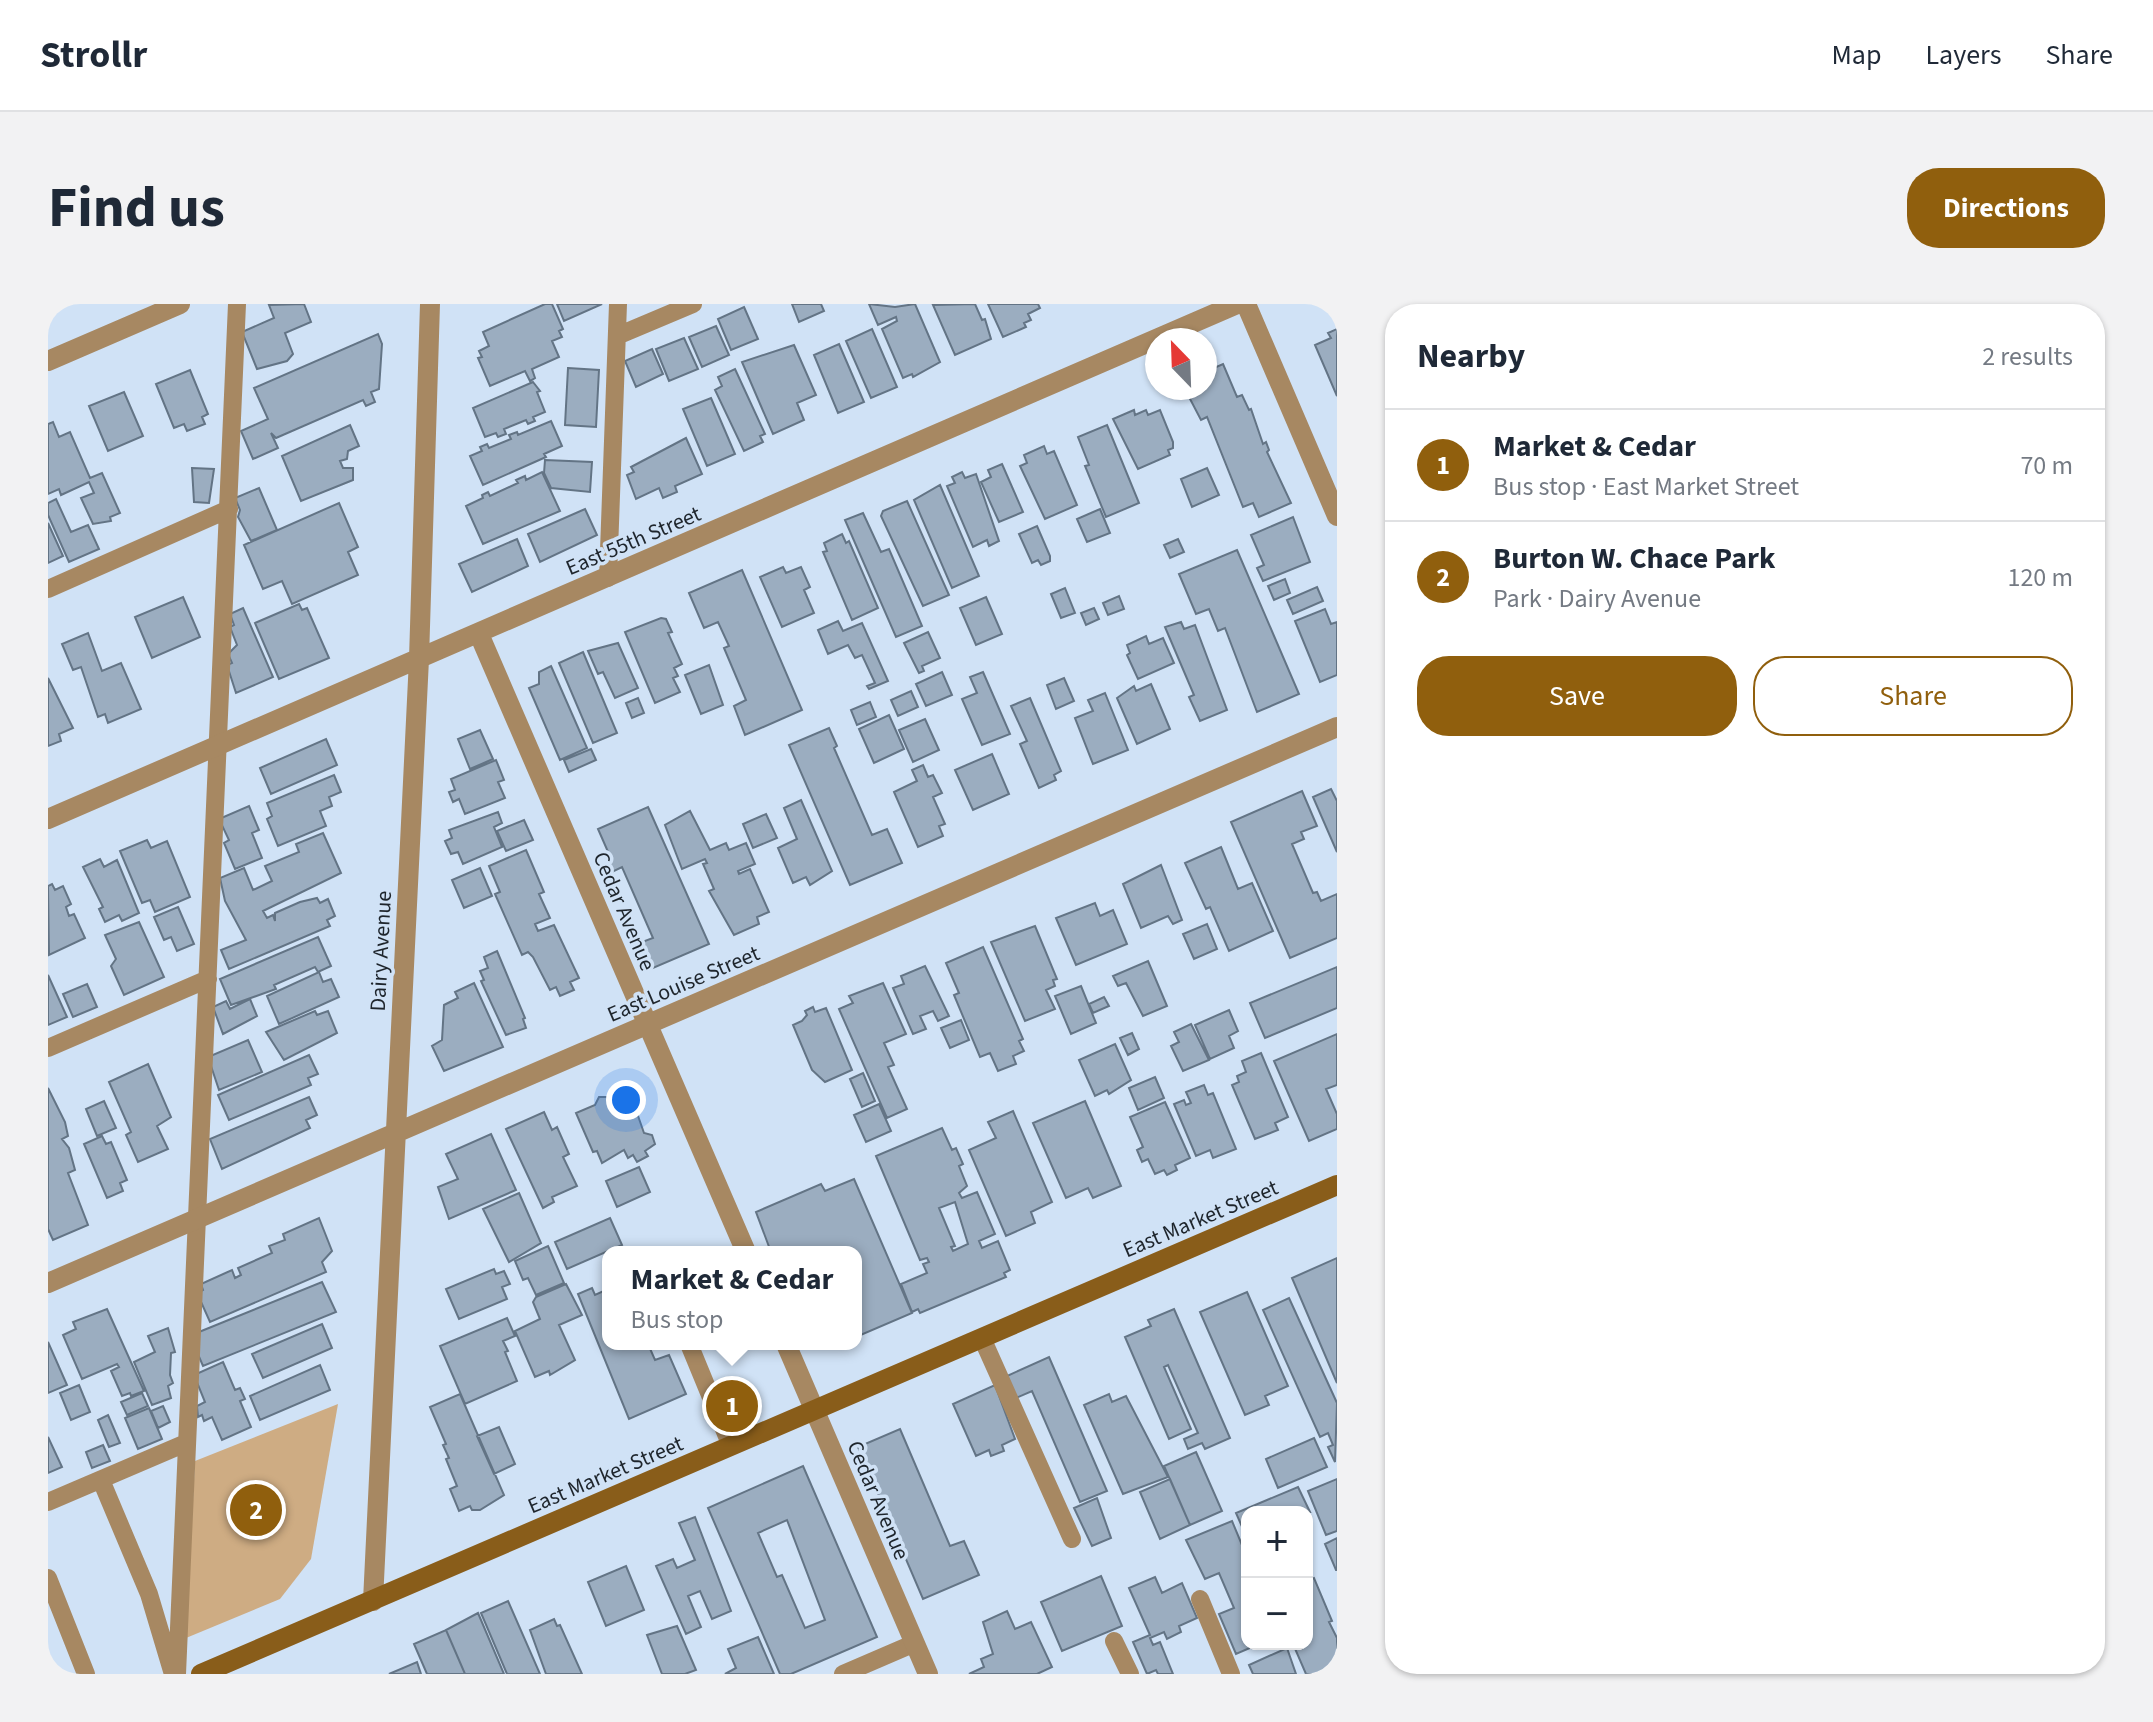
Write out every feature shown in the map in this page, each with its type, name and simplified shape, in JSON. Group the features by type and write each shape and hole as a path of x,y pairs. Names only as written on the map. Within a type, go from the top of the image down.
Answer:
{"street":[{"path":"48,361 180,304"},
{"name":"Dairy Avenue","path":"373,1601 419,659 430,304"},
{"name":"East 55th Street","path":"48,819 1237,304"},
{"path":"1246,304 1337,516"},
{"name":"Cedar Avenue","path":"479,634 648,1024 739,1246"},
{"name":"East Louise Street","path":"48,1283 1337,727"},
{"name":"East Market Street","path":"201,1674 1337,1185"},
{"name":"Cedar Avenue","path":"789,1350 928,1674"}],"lane":[{"path":"175,1674 220,745 237,304"},
{"path":"608,578 618,304"},
{"path":"617,336 693,304"},
{"path":"48,589 229,509"},
{"path":"48,1048 208,979"},
{"path":"982,1338 1072,1539"},
{"path":"691,1350 731,1446"},
{"path":"48,1502 186,1443"},
{"path":"101,1480 149,1594 175,1674"},
{"path":"48,1578 86,1674"},
{"path":"1200,1599 1231,1674"},
{"path":"1114,1641 1130,1674"},
{"path":"843,1674 915,1643"}],"shaded area":[{"path":"338,1404 311,1559 280,1599 186,1638 195,1461"}],"building":[{"path":"304,304 311,322 285,333 293,354 287,361 257,369 242,332 274,318 269,305"},
{"path":"545,304 552,304 563,329 559,331 562,337 552,341 559,357 532,369 535,378 530,381 525,371 490,386 478,358 482,357 479,351 489,346 483,332"},
{"path":"557,304 602,304 564,321"},
{"path":"792,304 821,304 824,311 799,322"},
{"path":"869,304 895,307 915,304 940,362 913,377 912,374 903,378 882,329 897,321 896,317 878,325"},
{"path":"975,304 982,320 985,319 991,339 955,355 933,305"},
{"path":"988,304 1038,304 1040,308 1028,314 1031,320 1024,323 1026,327 1003,337"},
{"path":"744,307 758,339 731,350 718,319"},
{"path":"716,326 729,355 702,367 689,337"},
{"path":"872,329 897,387 871,398 846,341"},
{"path":"1337,329 1337,396 1315,345 1331,338 1328,333"},
{"path":"378,334 382,344 379,389 371,392 375,402 366,406 363,400 276,438 271,433 278,448 253,459 241,431 268,419 254,388"},
{"path":"684,338 698,369 669,381 656,349"},
{"path":"839,344 864,402 838,413 814,355"},
{"path":"794,345 816,395 797,403 804,420 773,434 742,362"},
{"path":"652,349 663,374 636,387 625,361"},
{"path":"1223,364 1237,397 1242,395 1251,409 1263,444 1266,442 1267,452 1291,503 1259,517 1253,503 1243,507 1207,417 1201,420 1191,400 1217,400 1217,367"},
{"path":"568,368 599,370 596,427 565,425"},
{"path":"735,369 765,434 760,436 763,442 744,451 715,390 722,386 718,377"},
{"path":"190,370 208,414 202,417 205,424 187,431 184,424 174,428 156,384"},
{"path":"533,382 540,391 537,392 545,412 533,417 535,421 528,424 526,420 504,429 506,434 498,437 496,433 485,437 473,408"},
{"path":"124,392 143,436 108,451 89,406"},
{"path":"711,398 735,454 707,466 683,409"},
{"path":"1134,410 1135,415 1146,410 1148,415 1160,410 1173,442 1173,448 1168,450 1170,455 1138,469 1113,419"},
{"path":"551,421 562,446 544,454 546,457 483,485 470,456 482,451 480,447 487,444 489,448 511,439 509,435 517,432 518,435"},
{"path":"53,422 59,437 70,432 90,478 102,473 120,513 110,517 111,521 93,524 81,498 94,493 89,482 61,495 59,489 48,494 48,424"},
{"path":"350,425 359,446 348,451 347,459 340,461 343,468 353,468 353,480 301,501 282,456"},
{"path":"1107,425 1139,503 1106,517 1085,466 1089,465 1078,437"},
{"path":"686,438 702,474 675,486 677,492 663,498 659,488 636,499 627,475 634,472 631,467"},
{"path":"1044,446 1047,454 1054,451 1077,505 1045,519 1020,466 1027,463 1024,455"},
{"path":"545,460 592,462 590,492 551,488 544,473"},
{"path":"1002,464 1023,512 999,522 981,482 991,477 988,470"},
{"path":"192,468 214,469 209,503 194,502"},
{"path":"1207,468 1219,495 1192,507 1181,479"},
{"path":"542,472 560,511 483,544 466,506 488,492 490,496 518,483 516,480 525,476 526,480"},
{"path":"962,472 965,478 976,474 999,541 989,546 987,540 973,547 947,486 955,483 952,477"},
{"path":"940,485 979,576 952,588 914,500"},
{"path":"259,488 277,530 251,541 238,517 240,510 235,498"},
{"path":"56,499 71,532 88,525 99,549 69,562 48,515 48,503"},
{"path":"907,501 949,595 923,606 881,516 883,511"},
{"path":"339,503 358,547 348,552 358,575 292,604 282,581 263,589 244,545"},
{"path":"585,509 597,535 540,562 528,534"},
{"path":"1100,509 1110,533 1087,542 1077,519"},
{"path":"863,513 881,552 889,549 922,626 896,637 845,520"},
{"path":"1293,517 1310,562 1263,581 1257,568 1264,565 1251,535"},
{"path":"48,523 63,556 48,563"},
{"path":"1037,526 1050,556 1050,561 1041,565 1038,560 1032,563 1019,534"},
{"path":"842,534 846,543 849,541 878,608 852,620 823,552 827,551 824,543"},
{"path":"517,539 528,566 472,592 459,564"},
{"path":"1178,539 1184,552 1170,558 1164,545"},
{"path":"1237,550 1299,694 1257,712 1225,628 1218,631 1209,609 1196,614 1179,574"},
{"path":"783,567 786,573 801,567 810,587 804,590 814,613 782,627 760,577"},
{"path":"742,570 802,710 745,735 734,706 746,700 724,648 729,646 718,622 704,628 689,593"},
{"path":"1285,579 1290,593 1274,600 1268,586"},
{"path":"1317,587 1323,601 1293,614 1287,600"},
{"path":"1065,588 1075,613 1061,618 1051,594"},
{"path":"1119,596 1124,609 1108,615 1103,603"},
{"path":"183,597 200,637 152,658 135,617"},
{"path":"986,597 1002,634 976,645 960,608"},
{"path":"299,604 302,610 307,608 329,658 279,679 255,623"},
{"path":"243,608 273,677 236,693 227,665 232,663 228,654 237,645 230,627 234,625 230,614"},
{"path":"1094,608 1099,619 1086,625 1081,613"},
{"path":"1325,609 1331,624 1337,622 1337,675 1320,682 1295,621"},
{"path":"661,618 666,619 672,632 668,633 682,664 674,668 678,676 673,678 680,692 655,703 625,632"},
{"path":"838,621 843,631 862,623 888,681 869,689 867,686 875,683 862,655 855,658 848,645 828,654 818,630"},
{"path":"1181,622 1184,629 1195,625 1227,710 1200,721 1189,697 1194,695 1165,627"},
{"path":"928,632 940,658 922,666 924,671 919,673 904,643"},
{"path":"88,633 102,671 121,663 141,709 108,723 105,714 98,717 81,667 73,670 62,644"},
{"path":"1146,636 1149,644 1163,638 1174,663 1138,679 1127,655 1130,653 1127,645"},
{"path":"618,643 638,688 615,698 603,672 598,674 588,651"},
{"path":"583,652 617,733 593,743 559,663"},
{"path":"709,665 723,705 701,714 685,675"},
{"path":"551,666 587,748 560,760 529,688 539,684 539,672"},
{"path":"942,672 952,695 926,706 916,684"},
{"path":"983,672 1010,734 982,745 962,699 977,693 970,677"},
{"path":"48,678 73,728 59,734 61,741 48,746"},
{"path":"1064,678 1074,701 1056,709 1047,685"},
{"path":"1151,684 1170,729 1137,744 1117,698 1134,686 1136,691"},
{"path":"911,691 918,707 898,716 891,700"},
{"path":"1105,693 1128,750 1093,764 1075,718 1093,711 1088,700"},
{"path":"638,698 644,713 632,718 626,703"},
{"path":"1030,698 1061,771 1054,775 1056,780 1039,788 1020,744 1027,741 1011,706"},
{"path":"870,702 876,717 857,725 851,710"},
{"path":"889,715 904,749 874,763 859,729"},
{"path":"925,719 939,750 913,762 899,730"},
{"path":"829,728 837,746 834,748 872,835 887,829 902,863 850,885 789,745"},
{"path":"480,730 493,759 470,769 458,739"},
{"path":"326,739 337,765 271,794 260,768"},
{"path":"591,749 596,760 569,772 564,760"},
{"path":"992,754 1009,794 973,810 955,770"},
{"path":"496,760 504,780 498,782 505,798 465,814 459,799 453,802 449,792 455,790 451,779"},
{"path":"923,765 928,777 933,775 942,793 933,797 945,824 939,826 943,836 918,847 894,792 917,781 912,770"},
{"path":"334,775 341,792 329,797 332,806 320,811 326,826 278,846 267,819 272,816 267,803"},
{"path":"1331,789 1337,801 1337,852 1313,797"},
{"path":"1302,791 1317,826 1301,832 1304,839 1292,844 1313,893 1317,892 1321,901 1337,894 1337,938 1290,958 1231,822"},
{"path":"801,800 832,871 810,885 806,877 793,883 778,848 797,839 784,808"},
{"path":"249,806 259,830 252,833 262,858 235,869 224,843 229,840 219,819"},
{"path":"648,807 709,944 653,968 642,942 653,938 622,867 612,872 605,856 609,854 598,829"},
{"path":"690,811 710,850 726,843 729,850 746,843 755,864 738,871 739,874 750,869 769,912 757,917 759,924 734,935 709,891 714,889 703,864 707,863 705,859 682,869 665,825"},
{"path":"498,812 502,823 494,827 502,847 463,864 458,852 451,854 445,841 452,838 449,830"},
{"path":"766,814 777,838 753,848 743,824"},
{"path":"524,820 533,840 506,851 497,831"},
{"path":"323,833 341,873 263,911 267,918 273,915 275,921 275,913 300,902 317,898 320,903 328,899 335,916 327,920 330,926 229,969 221,950 246,940 225,901 220,878 244,868 253,890 272,881 265,866 299,852 296,844"},
{"path":"147,840 151,848 167,841 190,897 155,912 150,900 142,903 120,851"},
{"path":"1221,847 1238,889 1252,883 1273,931 1229,951 1210,907 1206,909 1185,863"},
{"path":"526,850 544,892 539,894 550,918 535,924 538,931 554,925 579,978 570,982 574,990 560,996 556,987 550,990 533,957 528,952 522,955 495,894 500,892 489,866"},
{"path":"100,859 104,867 117,860 139,913 122,921 119,915 105,922 99,909 103,907 83,867"},
{"path":"1161,865 1182,920 1173,924 1168,916 1141,928 1123,884"},
{"path":"480,868 492,896 464,908 452,880"},
{"path":"52,884 55,890 63,886 71,904 66,907 69,916 74,914 85,938 49,955 48,886"},
{"path":"1095,903 1100,916 1113,910 1127,944 1076,965 1056,918"},
{"path":"178,907 194,944 177,951 171,937 164,940 154,917"},
{"path":"139,922 164,977 124,995 111,966 116,959 105,935"},
{"path":"1207,924 1217,949 1194,959 1183,934"},
{"path":"1035,926 1057,979 1053,980 1055,986 1046,990 1055,1009 1025,1021 991,942"},
{"path":"318,937 331,966 318,972 315,967 274,985 276,989 231,1005 220,979"},
{"path":"983,947 1023,1039 1019,1041 1024,1051 1013,1056 1016,1064 998,1071 990,1053 980,1057 954,995 959,993 946,963"},
{"path":"497,951 525,1018 526,1028 506,1035 481,981 484,980 480,971 488,968 484,957"},
{"path":"1148,961 1167,1006 1143,1016 1126,983 1118,986 1113,976"},
{"path":"925,966 949,1016 938,1021 933,1011 920,1016 926,1029 913,1034 893,988 904,984 901,976"},
{"path":"1337,967 1337,1008 1265,1038 1250,1003"},
{"path":"319,972 323,982 331,979 339,997 279,1024 267,996"},
{"path":"48,975 67,1017 48,1025"},
{"path":"474,983 503,1047 444,1071 432,1046 442,1040 444,1005 458,998 455,992"},
{"path":"883,983 906,1034 884,1043 894,1065 888,1067 907,1109 887,1118 839,1009 853,1003 849,996"},
{"path":"87,984 97,1007 73,1017 63,994"},
{"path":"1081,986 1096,1023 1071,1034 1055,996"},
{"path":"1104,997 1109,1006 1093,1013 1089,1004"},
{"path":"250,999 257,1016 223,1034 213,1007 226,1001 230,1009"},
{"path":"813,1007 815,1012 826,1008 852,1070 825,1082 812,1070 793,1025 802,1021 807,1015 805,1011"},
{"path":"1229,1010 1238,1031 1229,1036 1234,1048 1210,1059 1195,1025"},
{"path":"315,1011 317,1015 328,1011 337,1033 284,1060 266,1032"},
{"path":"961,1020 969,1040 950,1048 941,1028"},
{"path":"1191,1024 1209,1060 1183,1071 1171,1046 1179,1042 1174,1032"},
{"path":"1132,1033 1139,1049 1128,1055 1120,1038"},
{"path":"1337,1034 1337,1085 1326,1089 1337,1114 1337,1129 1309,1141 1274,1061"},
{"path":"248,1040 262,1072 219,1090 208,1057"},
{"path":"1115,1044 1131,1080 1109,1094 1107,1090 1095,1096 1079,1060"},
{"path":"1261,1053 1288,1117 1275,1123 1278,1130 1255,1139 1232,1085 1239,1082 1237,1076 1246,1072 1242,1061"},
{"path":"309,1055 318,1074 308,1078 311,1085 229,1120 218,1095"},
{"path":"148,1064 171,1117 157,1126 168,1149 138,1162 126,1135 131,1132 109,1082"},
{"path":"863,1073 875,1101 862,1107 850,1079"},
{"path":"1155,1077 1164,1098 1138,1110 1129,1088"},
{"path":"1204,1085 1208,1095 1213,1093 1236,1149 1213,1158 1210,1150 1196,1156 1174,1104 1184,1100 1186,1105 1191,1103 1186,1092"},
{"path":"48,1088 65,1122 68,1136 62,1139 69,1148 75,1170 68,1173 88,1225 53,1240 48,1229"},
{"path":"630,1093 644,1133 652,1135 655,1144 645,1151 648,1156 637,1162 633,1155 628,1158 624,1150 602,1163 597,1151 593,1152 576,1113 595,1105 599,1097 607,1097 610,1102"},
{"path":"309,1097 317,1115 306,1120 310,1128 222,1169 210,1139"},
{"path":"104,1101 116,1128 97,1136 86,1109"},
{"path":"1085,1101 1121,1186 1093,1198 1088,1188 1066,1198 1033,1123"},
{"path":"1165,1102 1190,1158 1175,1165 1177,1170 1167,1175 1164,1170 1155,1174 1148,1159 1142,1162 1137,1150 1143,1147 1130,1117"},
{"path":"879,1104 891,1131 866,1142 854,1115"},
{"path":"1013,1111 1052,1202 1031,1212 1035,1223 1006,1236 969,1150 996,1138 988,1122"},
{"path":"544,1112 552,1130 557,1127 569,1154 563,1157 577,1186 552,1197 554,1202 543,1208 506,1129"},
{"path":"942,1128 952,1150 956,1148 963,1164 959,1166 967,1186 959,1193 962,1198 977,1192 995,1234 979,1241 982,1248 998,1241 1010,1270 1004,1273 1006,1277 920,1313 918,1309 912,1312 901,1284 927,1273 923,1264 929,1262 927,1258 920,1260 876,1156","holes":["955,1202 968,1244 953,1251 951,1247 955,1246 939,1208"]},
{"path":"491,1134 516,1190 449,1219 438,1187 458,1179 446,1154"},
{"path":"102,1136 106,1144 111,1142 127,1180 120,1183 123,1191 107,1198 84,1144"},
{"path":"639,1167 650,1192 617,1207 606,1181"},
{"path":"854,1179 912,1313 862,1334 862,1246 769,1246 756,1212 821,1184 825,1191"},
{"path":"519,1193 541,1243 509,1262 483,1209"},
{"path":"319,1218 332,1251 322,1262 326,1272 210,1322 197,1293 203,1290 201,1284 232,1270 235,1278 241,1275 238,1268 272,1253 269,1246 285,1240 283,1234"},
{"path":"610,1218 622,1245 602,1246 602,1254 567,1269 555,1242"},
{"path":"548,1246 564,1283 536,1295 528,1278 523,1280 515,1261"},
{"path":"1337,1258 1337,1383 1292,1278"},
{"path":"494,1269 496,1274 504,1271 510,1284 502,1287 507,1299 459,1319 446,1289"},
{"path":"322,1282 336,1312 203,1366 194,1345 194,1334"},
{"path":"566,1284 582,1315 559,1325 575,1360 550,1375 549,1371 535,1377 515,1331 540,1319 533,1302 536,1297"},
{"path":"592,1288 595,1295 602,1292 602,1350 651,1350 655,1360 669,1355 686,1394 629,1419 578,1294"},
{"path":"1247,1292 1288,1386 1265,1396 1269,1405 1245,1415 1200,1312"},
{"path":"1289,1298 1337,1403 1335,1462 1328,1447 1333,1445 1328,1433 1320,1437 1263,1310"},
{"path":"107,1309 144,1391 131,1396 130,1393 122,1396 111,1371 119,1367 117,1364 82,1379 63,1335 76,1329 73,1322"},
{"path":"1174,1309 1230,1438 1205,1449 1202,1443 1188,1449 1184,1439 1198,1433 1168,1365 1164,1367 1191,1429 1169,1439 1125,1337 1151,1326 1148,1320"},
{"path":"507,1318 515,1336 503,1341 517,1381 465,1404 440,1346"},
{"path":"322,1324 332,1348 263,1378 252,1354"},
{"path":"168,1328 175,1352 171,1353 170,1375 173,1383 168,1386 171,1398 152,1405 134,1362 155,1352 148,1336"},
{"path":"48,1342 67,1385 48,1393"},
{"path":"1049,1357 1107,1491 1080,1502 1032,1391 1016,1398 1007,1376"},
{"path":"223,1362 235,1390 240,1388 245,1399 240,1401 251,1427 222,1440 212,1417 204,1421 202,1415 198,1417 197,1406 205,1402 194,1375"},
{"path":"320,1365 330,1390 260,1420 250,1396"},
{"path":"79,1385 90,1412 71,1420 60,1393"},
{"path":"995,1385 1015,1439 1002,1445 1004,1451 991,1456 989,1450 976,1456 953,1404"},
{"path":"142,1393 148,1406 127,1415 121,1402"},
{"path":"460,1394 504,1495 480,1510 472,1510 470,1506 459,1511 450,1489 457,1486 446,1459 449,1458 443,1445 446,1444 430,1407"},
{"path":"1109,1394 1112,1402 1126,1396 1168,1477 1123,1494 1084,1405"},
{"path":"163,1406 170,1422 158,1428 151,1411"},
{"path":"149,1408 162,1439 138,1449 125,1418"},
{"path":"108,1415 120,1443 109,1447 98,1420"},
{"path":"499,1427 515,1464 494,1474 477,1436"},
{"path":"900,1429 950,1546 964,1541 979,1575 923,1599 858,1447"},
{"path":"48,1437 62,1467 48,1473"},
{"path":"1314,1438 1327,1467 1278,1488 1266,1459"},
{"path":"103,1445 110,1461 92,1468 86,1452"},
{"path":"1196,1452 1222,1511 1190,1525 1164,1466"},
{"path":"803,1466 877,1637 791,1674 780,1674 708,1508","holes":["787,1520 825,1620 805,1628 782,1575 777,1577 758,1533"]},
{"path":"1170,1479 1190,1525 1160,1539 1140,1492"},
{"path":"1337,1479 1337,1531 1326,1535 1308,1491"},
{"path":"1298,1487 1307,1506 1253,1506"},
{"path":"1097,1498 1111,1538 1092,1546 1074,1508"},
{"path":"695,1517 731,1611 712,1619 700,1591 688,1596 701,1627 686,1634 656,1566 673,1559 677,1568 695,1560 679,1523"},
{"path":"1232,1521 1241,1543 1241,1650 1245,1650 1236,1654 1219,1614 1234,1608 1219,1573 1205,1579 1186,1540"},
{"path":"1337,1538 1337,1570 1336,1570 1325,1544"},
{"path":"626,1566 644,1610 606,1626 588,1582"},
{"path":"1101,1576 1122,1626 1062,1651 1041,1602"},
{"path":"1155,1577 1162,1593 1182,1583 1197,1618 1179,1626 1181,1632 1167,1639 1164,1632 1150,1638 1153,1645 1160,1642 1173,1674 1158,1674 1156,1670 1147,1674 1133,1642 1150,1635 1129,1588"},
{"path":"1314,1578 1337,1638 1337,1674 1306,1674 1296,1650 1313,1650"},
{"path":"508,1601 540,1674 507,1674 481,1613"},
{"path":"1007,1611 1015,1629 1031,1622 1052,1667 1037,1674 969,1674 984,1667 981,1659 993,1654 983,1622"},
{"path":"478,1613 504,1674 465,1674 446,1630"},
{"path":"554,1619 557,1626 560,1625 582,1674 546,1674 530,1630"},
{"path":"677,1626 696,1670 685,1674 662,1674 647,1635"},
{"path":"446,1630 465,1674 427,1674 414,1644"},
{"path":"758,1637 774,1674 725,1674 736,1668 728,1649"},
{"path":"1288,1650 1296,1674 1253,1674 1249,1665"},
{"path":"417,1662 421,1674 389,1674"}],"place":[{"name":"Market & Cedar","path":"732,1406"},
{"name":"Burton W. Chace Park","path":"256,1510"}]}
